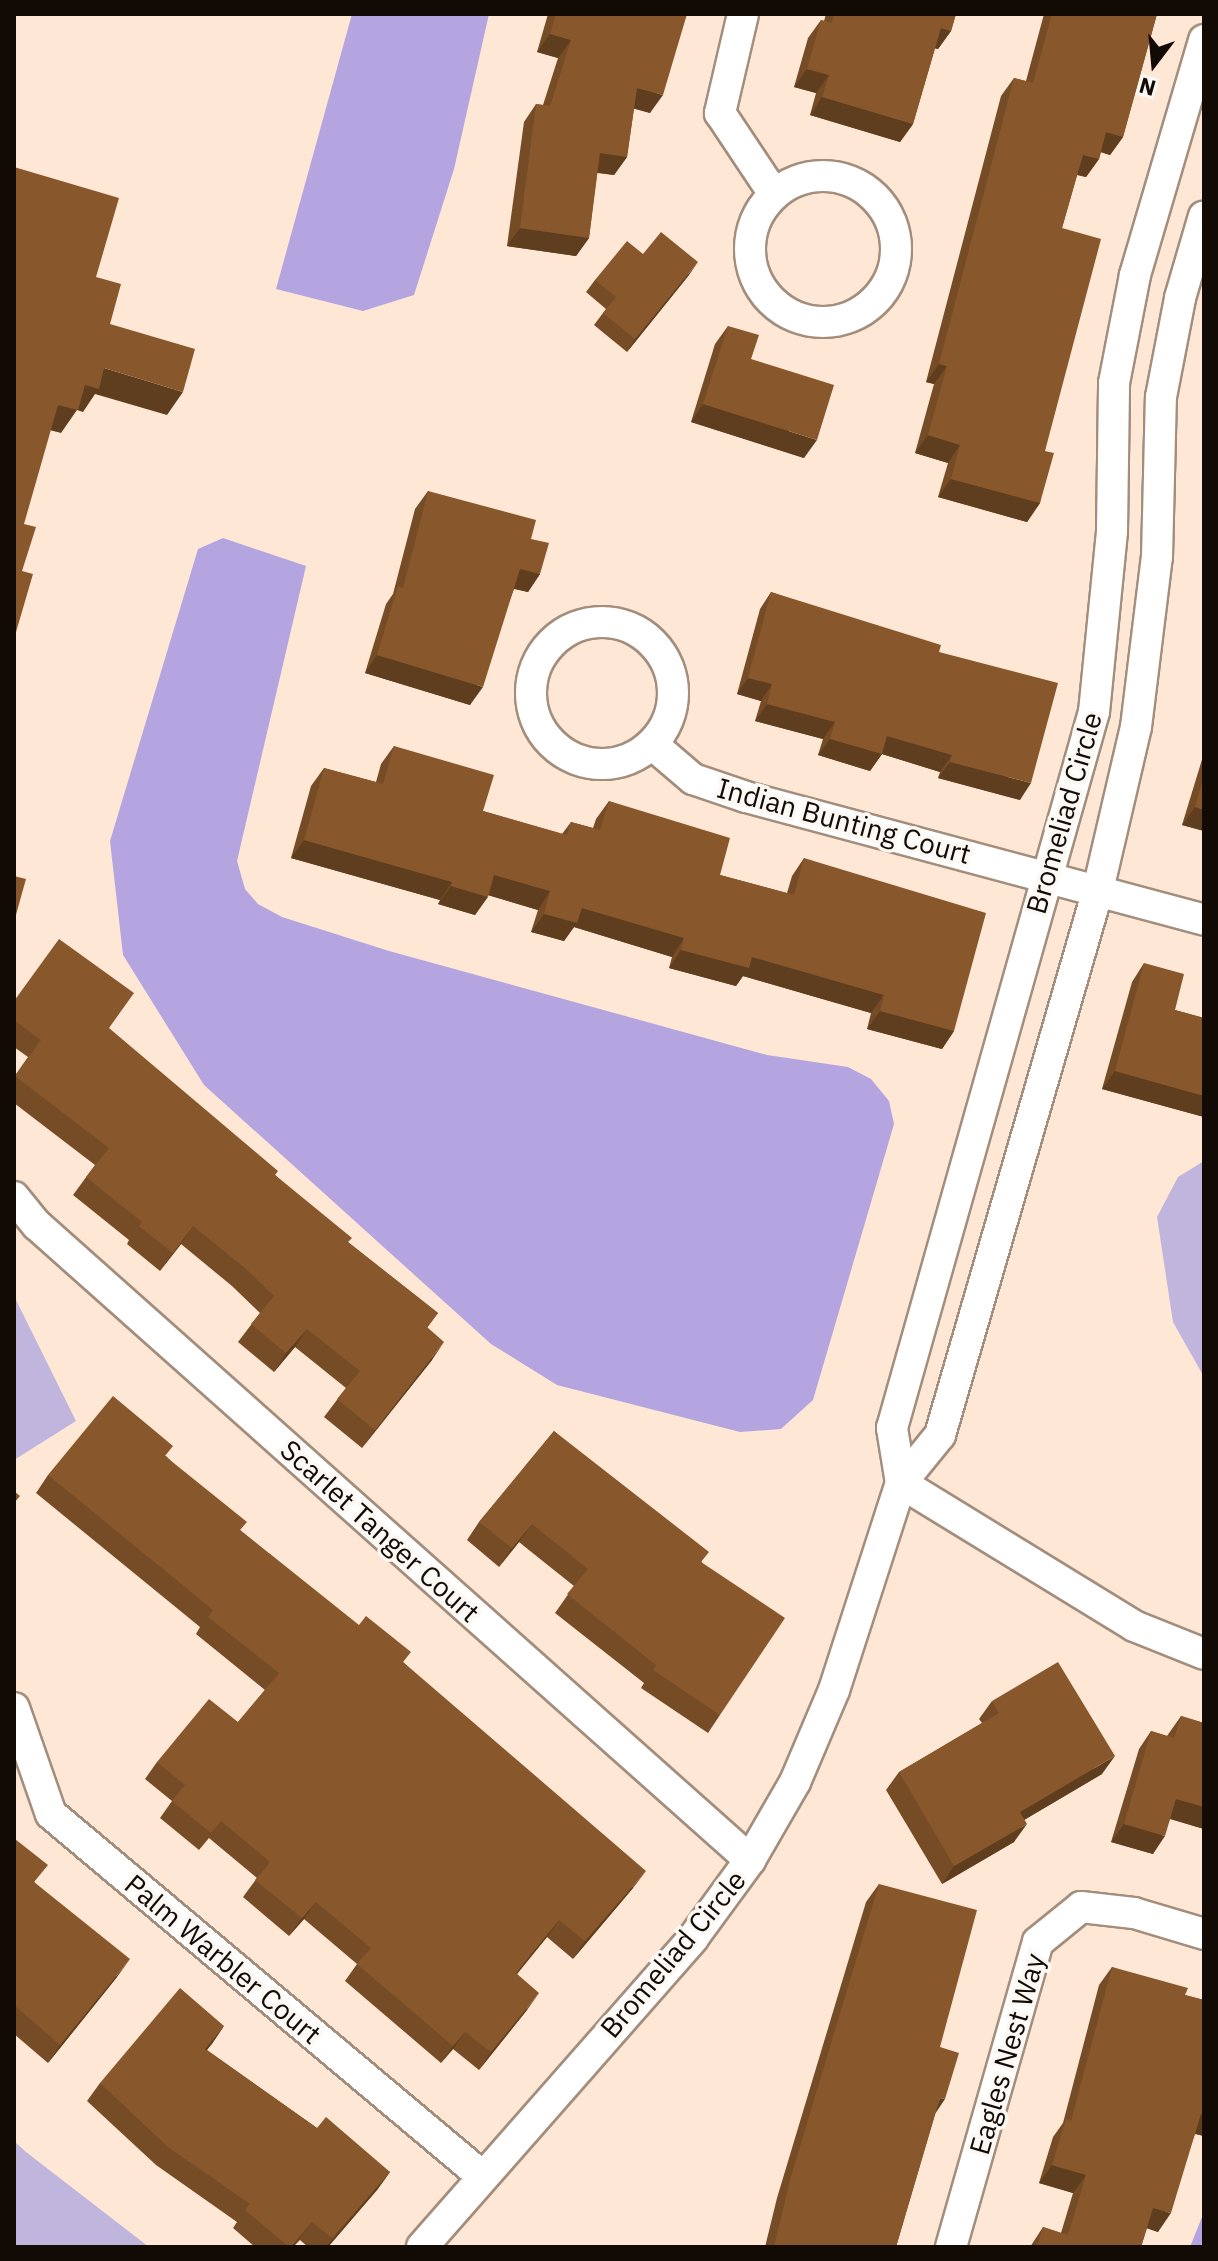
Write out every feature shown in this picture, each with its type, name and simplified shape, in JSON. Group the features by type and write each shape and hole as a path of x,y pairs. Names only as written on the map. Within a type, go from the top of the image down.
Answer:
{"street":[{"path":"743,14 720,113 726,130 774,194"},
{"name":"Bromeliad Circle","path":"901,1483 892,1428 1094,712 1112,531 1111,426 1122,337 1135,275 1204,40"},
{"path":"821,176 846,179 869,191 886,210 895,234 896,259 889,283 874,303 843,319 808,322 768,299 755,280 751,234 774,194 796,181 821,176"},
{"name":"Bromeliad Circle","path":"422,2247 693,1938 750,1860 795,1782 834,1690 901,1483 940,1435 1098,890 1144,685 1166,359 1204,216"},
{"path":"609,622 633,629 653,644 667,664 674,700 667,724 652,744 629,759 602,765 575,759 552,744 536,721 531,694 536,667 551,644 572,629 609,622"},
{"name":"Indian Bunting Court","path":"652,744 693,779 746,797 1204,920"},
{"name":"Scarlet Tanger Court","path":"14,1197 37,1225 750,1860"},
{"path":"901,1483 1134,1626 1204,1654"},
{"name":"Palm Warbler Court","path":"14,1708 51,1814 482,2176"},
{"name":"Eagles Nest Way","path":"951,2247 1038,1942 1081,1907 1134,1913 1204,1934"}],"shaded area":[{"path":"352,14 489,14 454,169 414,295 363,311 276,289"},
{"path":"223,538 306,566 237,861 245,889 258,904 282,917 389,951 767,1055 848,1067 871,1079 889,1101 894,1124 813,1400 781,1429 740,1432 557,1385 491,1344 204,1085 123,955 110,841 198,549"},
{"path":"1204,1161 1204,1377 1173,1322 1157,1217 1178,1177"},
{"path":"14,1296 76,1421 14,1460"},
{"path":"14,2141 26,2152 149,2247 14,2247"},
{"path":"1204,2212 1204,2247 1190,2247"}],"building":[{"path":"556,14 687,14 663,95 637,88 627,157 600,153 589,238 520,228 536,104 550,106 571,40 550,34"},
{"path":"834,14 956,14 951,31 941,28 913,124 822,97 829,75 807,69 821,20 832,23"},
{"path":"1052,14 1157,14 1123,137 1106,132 1099,159 1083,155 1062,228 1101,239 1045,451 1054,453 1040,503 951,479 960,445 928,435 947,366 939,364 1014,78 1033,83"},
{"path":"14,167 119,198 96,277 121,284 110,324 195,349 183,392 104,368 99,389 85,385 78,410 58,405 24,524 36,527 22,571 33,574 14,639"},
{"path":"661,232 698,262 635,339 603,313 616,297 595,280 627,241 643,254"},
{"path":"728,326 759,335 751,359 834,385 817,440 703,404"},
{"path":"428,491 536,520 531,539 549,543 540,574 520,569 483,687 377,655 398,586 403,588"},
{"path":"771,592 941,645 939,652 1058,683 1031,783 950,762 952,755 887,736 882,754 830,739 835,722 767,704 772,684 748,678"},
{"path":"394,746 494,775 483,811 567,835 571,822 600,830 609,801 730,838 720,875 794,895 804,858 986,913 954,1031 880,1011 884,995 752,957 749,968 681,950 684,938 582,908 577,923 544,914 550,891 494,875 488,897 451,886 452,882 304,840 324,768 383,784"},
{"path":"1204,776 1204,810 1195,807"},
{"path":"14,876 26,879 14,922"},
{"path":"59,939 134,993 109,1028 278,1171 275,1175 352,1238 348,1242 438,1313 427,1327 444,1342 375,1430 337,1399 360,1371 307,1329 286,1353 251,1324 274,1296 193,1226 173,1253 139,1226 142,1222 86,1177 109,1148 15,1076 41,1040 14,1020 14,1001"},
{"path":"1144,963 1184,974 1175,1010 1204,1018 1204,1096 1115,1071"},
{"path":"113,1396 173,1446 165,1456 247,1522 240,1530 359,1625 366,1616 411,1652 403,1662 646,1871 585,1941 559,1920 516,1973 539,1993 491,2052 465,2032 453,2046 357,1964 371,1948 316,1902 302,1918 255,1880 270,1862 221,1821 211,1833 172,1801 185,1785 157,1762 209,1699 238,1722 279,1673 208,1617 213,1610 48,1475"},
{"path":"554,1431 709,1552 701,1562 785,1618 720,1715 653,1670 656,1665 567,1594 588,1569 532,1524 512,1548 479,1522"},
{"path":"1058,1662 1115,1756 1020,1812 1027,1824 954,1866 899,1772 999,1713 992,1701"},
{"path":"1181,1716 1204,1723 1204,1807 1176,1799 1165,1836 1124,1824 1151,1731 1174,1738"},
{"path":"15,1839 48,1865 34,1882 130,1959 60,2045 14,2005"},
{"path":"879,1884 977,1910 940,2047 959,2053 945,2099 940,2098 896,2247 774,2247 790,2180"},
{"path":"1112,1967 1188,1988 1185,1995 1204,2000 1204,2115 1201,2114 1171,2213 1153,2208 1141,2247 1037,2247 1043,2227 1068,2235 1086,2175 1052,2165 1066,2119 1071,2121"},
{"path":"180,1988 224,2026 205,2049 317,2128 326,2117 390,2172 332,2238 312,2222 289,2247 245,2210 250,2204 168,2147 100,2083"}]}
